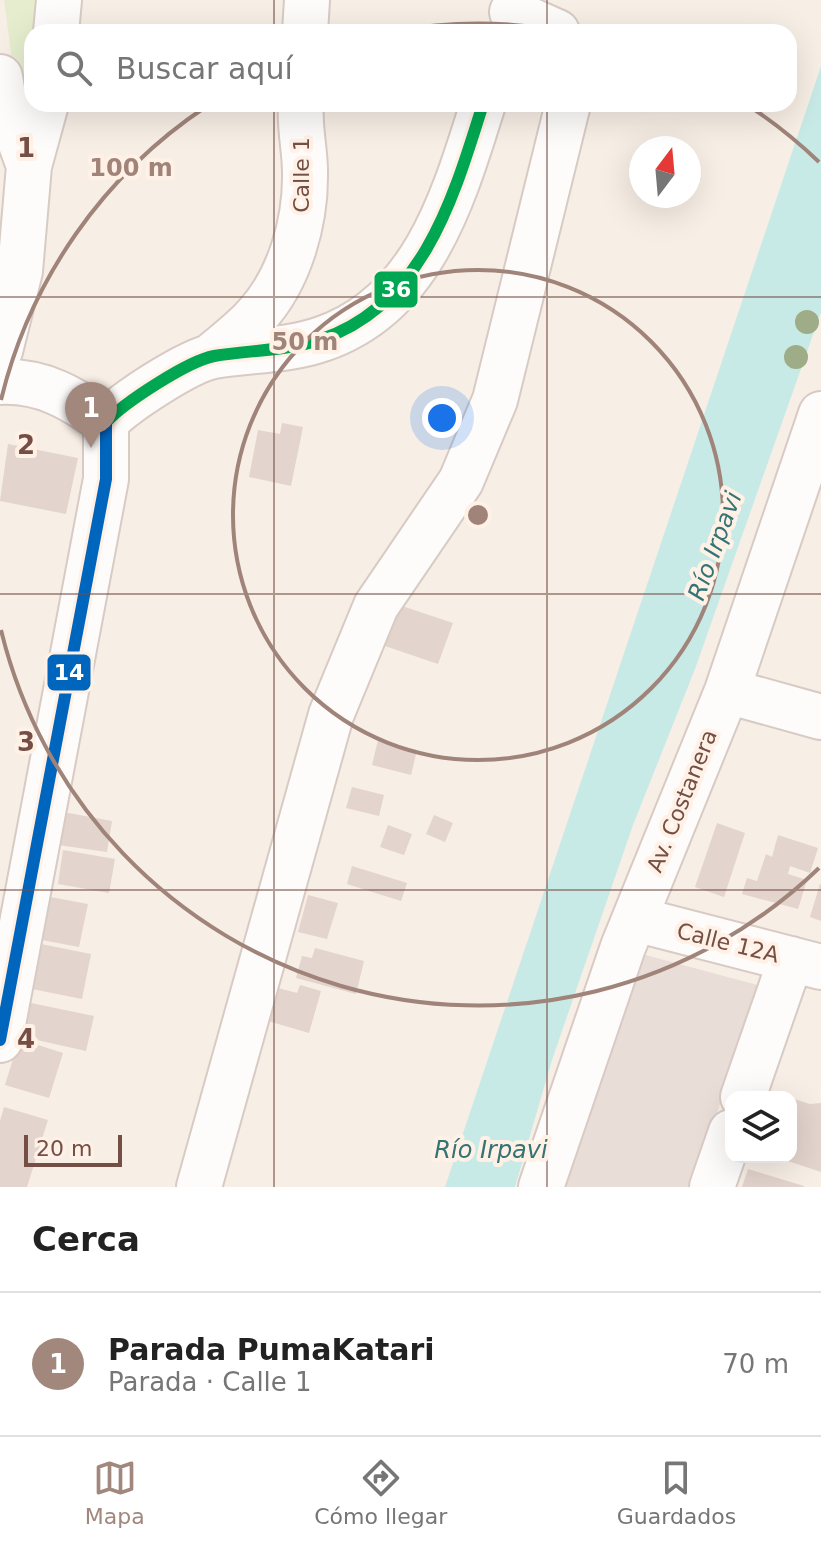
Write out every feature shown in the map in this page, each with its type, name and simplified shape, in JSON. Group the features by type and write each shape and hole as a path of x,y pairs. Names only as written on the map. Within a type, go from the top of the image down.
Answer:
{"street":[{"path":"57,24 59,0"},
{"path":"306,24 307,0"},
{"path":"512,15 536,24"},
{"path":"1,89 29,166"},
{"path":"0,351 20,271 29,166 44,112"},
{"name":"Calle 1","path":"210,357 256,317 273,294 288,265 301,222 305,172 301,112"},
{"path":"0,1040 106,479 106,422 125,403 210,357 321,340 365,319 405,283 434,239 463,169 481,112"},
{"path":"199,1187 331,715 376,606 461,481 495,400 566,112"},
{"path":"0,382 29,381 74,399 106,422"},
{"name":"Av. Costanera","path":"541,1187 635,919 810,480 821,414"},
{"path":"727,691 821,717"},
{"name":"Calle 12A","path":"635,919 806,963"},
{"path":"746,1091 806,963"},
{"path":"712,1187 725,1149"}],"shaded area":[{"path":"638,953 761,986 691,1187 557,1187"}],"green space":[{"path":"4,0 43,0 42,24 24,24 24,80 14,76"}],"water":[{"name":"Río Irpavi","path":"821,66 821,312 695,669 633,825 552,1060 515,1187 445,1187"}],"building":[{"path":"282,423 303,427 291,486 249,477 258,430 280,434"},
{"path":"8,444 78,458 66,514 0,501"},
{"path":"402,606 453,623 438,664 379,644"},
{"path":"378,740 417,750 411,775 372,765"},
{"path":"352,787 384,795 379,816 346,808"},
{"path":"63,812 112,821 107,852 58,845"},
{"path":"434,815 453,823 445,842 426,834"},
{"path":"717,823 745,833 724,897 695,887"},
{"path":"388,825 412,834 404,855 380,847"},
{"path":"778,835 818,848 810,873 790,866 788,874 807,880 798,909 742,894 747,878 757,881 766,854 772,857"},
{"path":"63,850 115,859 109,893 58,884"},
{"path":"352,866 407,883 401,901 347,884"},
{"path":"821,884 821,921 810,917"},
{"path":"308,895 338,903 327,939 298,932"},
{"path":"50,897 88,904 79,947 42,940"},
{"path":"41,944 91,954 82,999 32,989"},
{"path":"315,948 364,961 356,994 296,978 302,956 312,958"},
{"path":"300,985 321,991 309,1033 268,1021 278,988 297,993"},
{"path":"26,1002 94,1016 86,1051 19,1036"},
{"path":"19,1039 63,1053 49,1098 5,1085"},
{"path":"797,1100 810,1104 821,1103 821,1172 794,1163 797,1163"},
{"path":"4,1107 48,1120 27,1187 0,1187 0,1121"},
{"path":"748,1169 804,1186 804,1187 742,1187"}],"transit line":[{"name":"36","path":"106,422 157,383 203,359 296,346 322,339 357,323 386,300 410,274 430,243 460,175 480,112"},
{"name":"14","path":"0,1040 106,479 106,422"}],"place":[{"name":"Parada PumaKatari","path":"91,448"}]}
